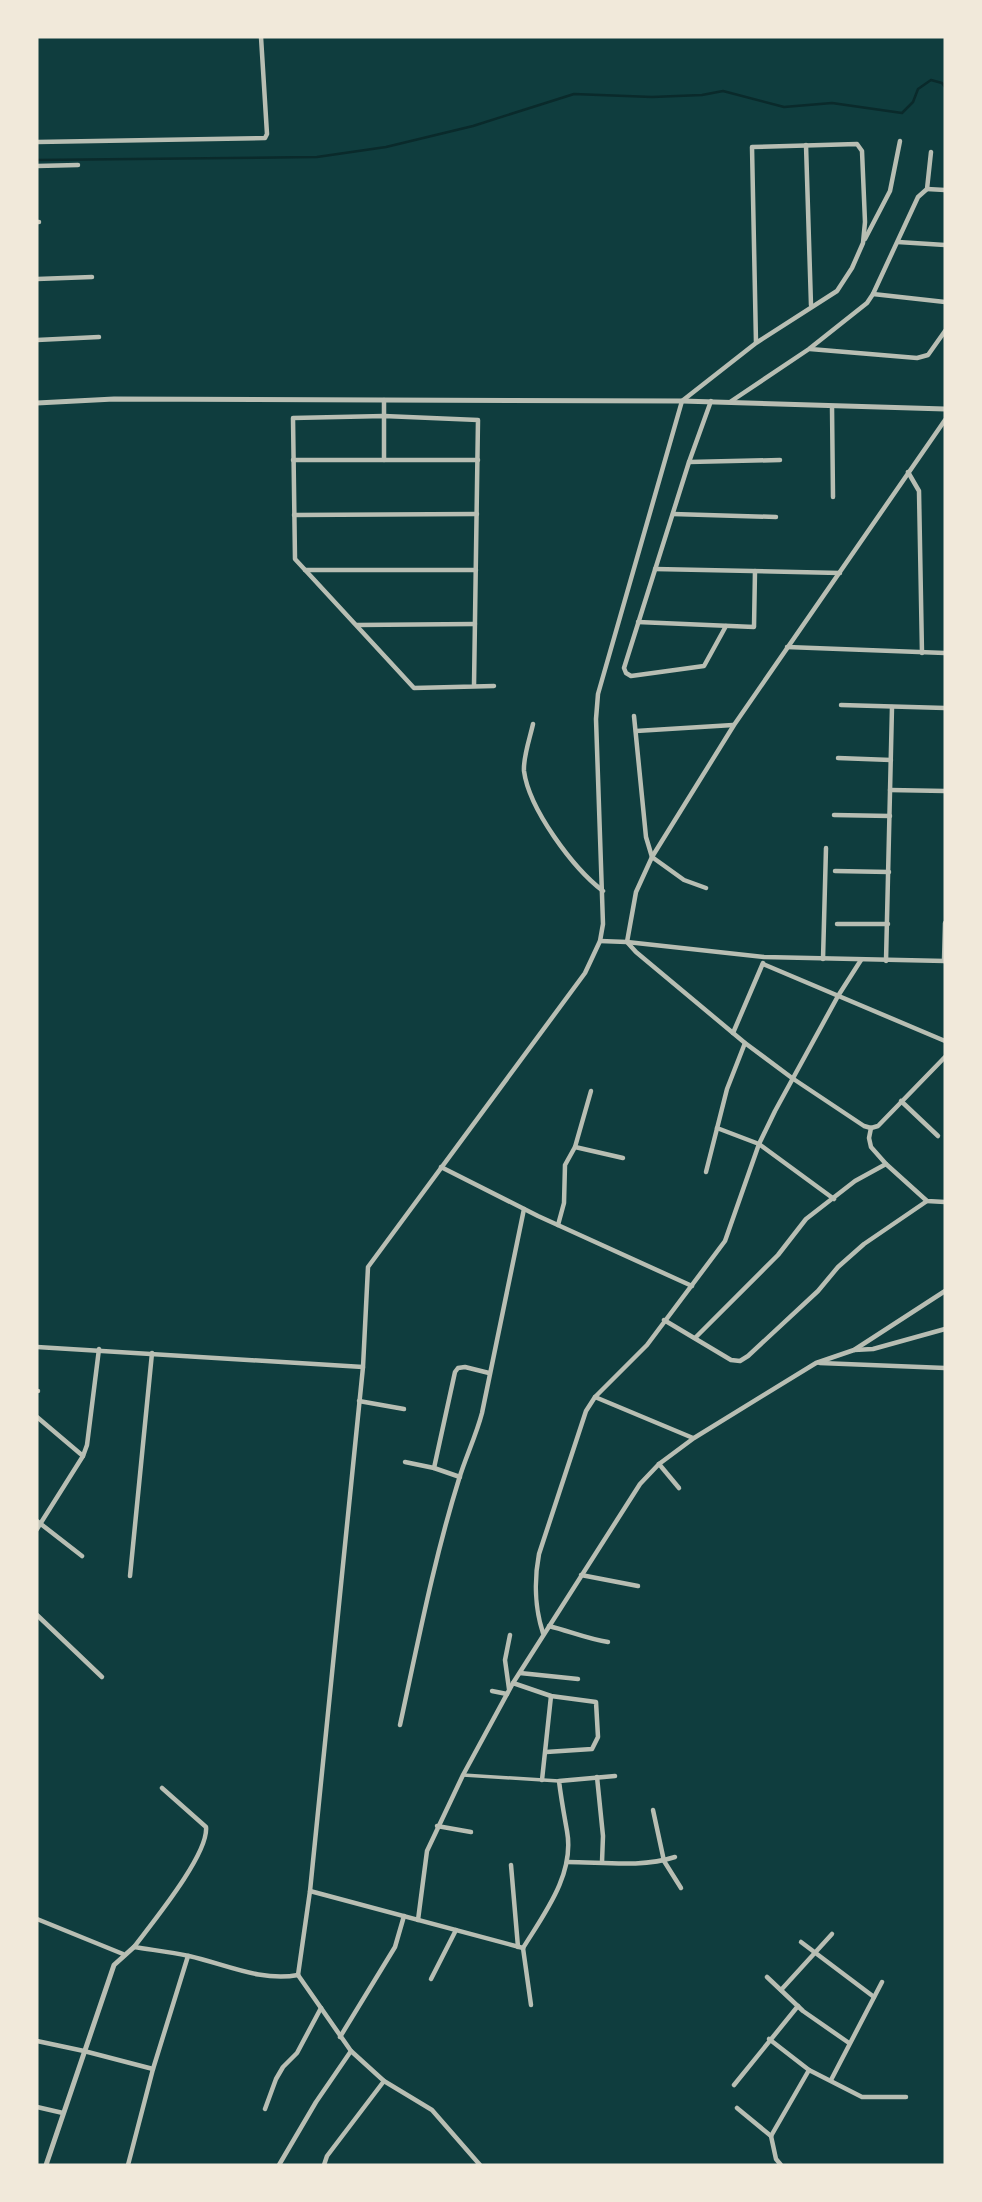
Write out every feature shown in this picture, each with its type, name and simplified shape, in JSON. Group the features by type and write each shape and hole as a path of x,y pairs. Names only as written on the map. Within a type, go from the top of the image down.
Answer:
{"street":[{"path":"37,142 265,138 267,134 261,37"},
{"path":"480,2165 432,2110 384,2081 350,2049 298,1975 310,1891 363,1367 368,1267 585,973 600,941 603,891 596,719 598,694 682,401 756,342 836,291 852,268 890,191 900,141"},
{"path":"806,145 811,306"},
{"path":"756,342 752,147 861,146 865,222 863,243"},
{"path":"729,402 809,349 867,303 918,197 927,189 931,152"},
{"path":"37,166 78,165"},
{"path":"927,189 945,190"},
{"path":"898,242 945,245"},
{"path":"37,279 92,277"},
{"path":"873,294 945,302"},
{"path":"809,349 917,358 928,355 945,331"},
{"path":"37,340 99,337"},
{"path":"937,345 945,350"},
{"path":"37,403 114,399 711,401 945,409"},
{"path":"384,400 384,460"},
{"path":"711,401 624,668 626,673 631,676 704,666 726,626"},
{"path":"832,407 833,496"},
{"path":"474,686 478,420 384,416 293,418 295,559 414,688 494,686"},
{"path":"627,942 636,892 652,857 734,725 945,420"},
{"path":"293,460 478,460"},
{"path":"689,462 780,460"},
{"path":"908,472 919,491 922,653"},
{"path":"294,515 477,514"},
{"path":"673,514 776,517"},
{"path":"305,570 476,569"},
{"path":"655,569 840,573"},
{"path":"639,622 754,628 755,571"},
{"path":"355,625 475,624"},
{"path":"787,647 945,653"},
{"path":"841,705 945,708"},
{"path":"886,961 892,707"},
{"path":"634,716 646,837 652,857 684,880 706,888"},
{"path":"533,724 524,768 528,791 551,832 592,883 603,891"},
{"path":"636,731 734,725"},
{"path":"838,758 891,760"},
{"path":"890,789 945,791"},
{"path":"834,815 890,816"},
{"path":"823,959 826,848"},
{"path":"835,871 889,872"},
{"path":"600,941 764,957 945,961 945,923"},
{"path":"837,924 888,924"},
{"path":"627,942 745,1043 864,1126 878,1126 945,1057"},
{"path":"733,1032 764,957"},
{"path":"544,1634 538,1619 536,1583 539,1554 586,1411 595,1397 647,1345 725,1241 759,1144 792,1078 861,960"},
{"path":"762,964 945,1041"},
{"path":"706,1172 727,1089 745,1043"},
{"path":"558,1225 564,1203 565,1165 575,1147 591,1091"},
{"path":"901,1101 938,1136"},
{"path":"717,1128 759,1144 834,1199"},
{"path":"871,1128 871,1147 927,1201"},
{"path":"575,1147 623,1158"},
{"path":"695,1338 778,1255 806,1219 855,1181 886,1164"},
{"path":"442,1167 538,1216 692,1286"},
{"path":"664,1320 731,1360 740,1361 818,1291 838,1267 864,1244 927,1201 945,1202"},
{"path":"400,1725 427,1595 460,1476 474,1442 526,1210"},
{"path":"418,1920 427,1851 437,1826 513,1683 640,1484 659,1464 694,1438 816,1363 853,1350 945,1291"},
{"path":"853,1350 873,1349 945,1329"},
{"path":"37,1347 363,1367"},
{"path":"37,1529 83,1456 87,1445 99,1349"},
{"path":"130,1576 152,1353"},
{"path":"816,1363 945,1368"},
{"path":"434,1468 458,1368 465,1367 489,1374"},
{"path":"595,1397 694,1438"},
{"path":"359,1401 404,1409"},
{"path":"37,1417 83,1456"},
{"path":"405,1462 460,1476"},
{"path":"659,1464 679,1488"},
{"path":"39,1522 82,1556"},
{"path":"581,1575 638,1586"},
{"path":"37,1615 102,1677"},
{"path":"548,1626 608,1642"},
{"path":"508,1692 505,1660 510,1635"},
{"path":"520,1673 578,1679"},
{"path":"513,1683 551,1696 596,1702 598,1737 592,1749 546,1752"},
{"path":"492,1691 508,1692"},
{"path":"542,1780 551,1696"},
{"path":"463,1775 559,1782 615,1776"},
{"path":"597,1777 603,1836 602,1862"},
{"path":"521,1947 553,1898 567,1862 567,1831 563,1820 559,1782"},
{"path":"46,2165 114,1965 123,1954 134,1947 181,1882 207,1836 206,1827 162,1788"},
{"path":"653,1810 664,1861 681,1888"},
{"path":"437,1826 471,1832"},
{"path":"567,1862 630,1864 664,1861 675,1857"},
{"path":"510,1865 531,2005"},
{"path":"310,1891 521,1947"},
{"path":"342,2039 395,1947 406,1917"},
{"path":"37,1919 123,1954"},
{"path":"431,1979 456,1930"},
{"path":"782,1990 832,1934"},
{"path":"801,1942 874,1997"},
{"path":"134,1947 188,1956 266,1976 298,1975"},
{"path":"128,2165 153,2069 188,1956"},
{"path":"767,1977 798,2006 849,2043"},
{"path":"831,2080 882,1982"},
{"path":"734,2085 798,2006"},
{"path":"265,2109 276,2079 297,2053 321,2008"},
{"path":"769,2039 809,2070 862,2097 906,2097"},
{"path":"37,2041 153,2069"},
{"path":"279,2165 350,2049"},
{"path":"771,2136 809,2070"},
{"path":"324,2165 327,2157 384,2081"},
{"path":"37,2107 63,2113"},
{"path":"737,2108 771,2136 776,2158 782,2165"}],"waterway":[{"path":"37,160 317,157 386,147 473,126 574,94 652,97 702,95 723,91 784,107 832,103 902,113 913,102 918,89 931,80 942,83 945,87"}]}
